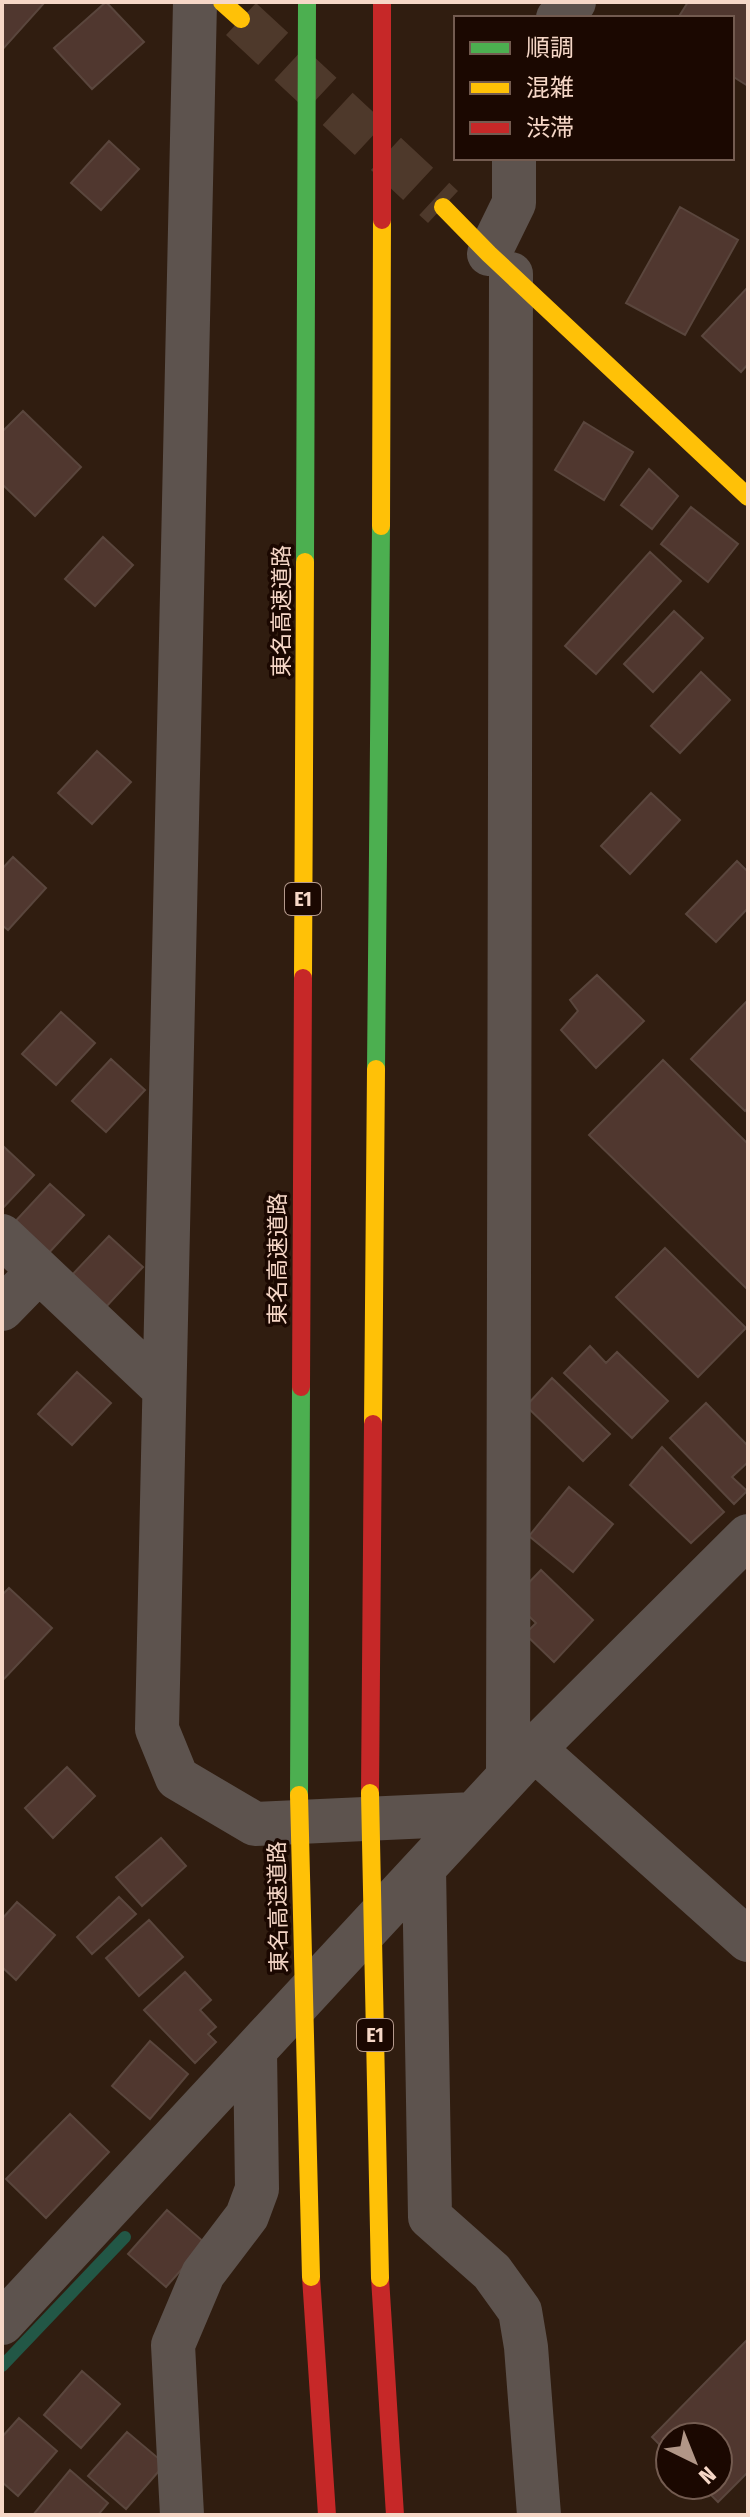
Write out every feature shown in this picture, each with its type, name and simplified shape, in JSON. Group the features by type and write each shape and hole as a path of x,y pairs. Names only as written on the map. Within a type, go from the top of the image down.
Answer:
{"main road":[{"path":"222,2 241,19"},
{"name":"東名高速道路","path":"307,2 299,1795 311,2277 327,2515"},
{"name":"E1","path":"382,2 381,548 370,1793 380,2278 395,2515"},
{"path":"443,207 748,497"}],"street":[{"path":"195,2 157,1729 177,1778 255,1824 474,1814"},
{"path":"514,160 514,203 500,264 521,1763"},
{"path":"2,1236 164,1389"},
{"path":"2,1309 39,1271"},
{"path":"2,2323 521,1763 748,1536"},
{"path":"521,1763 748,1940"},
{"path":"424,1868 430,2217 492,2272 520,2311 526,2347 539,2515"},
{"path":"182,2515 173,2345 203,2274 247,2216 257,2189 255,2051"}],"building":[{"path":"2,2 45,2 2,50"},
{"path":"106,2 144,42 92,89 54,48"},
{"path":"688,2 748,2 748,86 734,77 734,16 679,16"},
{"path":"109,141 139,169 101,210 71,183"},
{"path":"680,207 738,240 685,335 626,303"},
{"path":"748,287 748,364 741,372 702,336"},
{"path":"23,411 81,467 35,516 2,484 2,432"},
{"path":"584,422 633,452 604,500 555,470"},
{"path":"649,469 678,496 652,529 621,505"},
{"path":"691,507 738,544 708,582 661,544"},
{"path":"103,537 133,565 95,606 65,579"},
{"path":"650,552 681,581 596,674 565,646"},
{"path":"674,611 703,638 653,692 624,664"},
{"path":"701,672 730,700 680,753 651,726"},
{"path":"97,751 131,782 92,824 58,793"},
{"path":"651,793 680,820 630,874 601,846"},
{"path":"13,857 46,888 8,930 2,925 2,869"},
{"path":"737,861 748,872 748,908 716,942 686,914"},
{"path":"597,975 644,1021 596,1068 561,1030 578,1011 570,1000"},
{"path":"748,1000 748,1107 745,1111 691,1059"},
{"path":"61,1012 95,1043 56,1085 22,1054"},
{"path":"111,1059 145,1090 106,1132 72,1101"},
{"path":"663,1060 748,1144 748,1290 589,1135"},
{"path":"2,1145 34,1175 2,1209"},
{"path":"50,1184 84,1215 45,1257 11,1226"},
{"path":"109,1236 143,1267 104,1309 70,1277"},
{"path":"665,1248 746,1328 698,1377 616,1297"},
{"path":"590,1346 606,1363 617,1352 668,1401 632,1438 564,1373"},
{"path":"77,1372 111,1403 72,1445 38,1414"},
{"path":"552,1378 610,1434 583,1461 526,1406"},
{"path":"706,1403 748,1446 748,1462 732,1477 747,1491 734,1504 670,1438"},
{"path":"662,1447 724,1512 691,1543 630,1485"},
{"path":"569,1487 613,1524 573,1572 529,1536"},
{"path":"541,1570 593,1620 554,1662 525,1634 536,1623 512,1600"},
{"path":"9,1588 52,1628 2,1681 2,1595"},
{"path":"67,1767 95,1796 53,1838 25,1808"},
{"path":"161,1838 186,1866 142,1906 116,1877"},
{"path":"119,1897 136,1914 92,1954 77,1937"},
{"path":"17,1902 55,1935 16,1980 2,1967 2,1919"},
{"path":"149,1920 183,1957 139,1996 106,1958"},
{"path":"185,1972 211,2000 200,2010 216,2027 208,2034 216,2042 195,2063 144,2010"},
{"path":"150,2041 188,2074 150,2119 112,2086"},
{"path":"70,2114 109,2152 46,2218 6,2179"},
{"path":"167,2210 205,2243 166,2287 128,2254"},
{"path":"748,2339 748,2472 734,2486 734,2421 668,2421"},
{"path":"82,2371 120,2404 81,2448 44,2415"},
{"path":"19,2418 57,2451 18,2496 2,2482 2,2437"},
{"path":"127,2432 165,2464 126,2509 88,2476"},
{"path":"70,2470 108,2503 98,2515 33,2515"}],"waterway":[{"path":"2,2366 125,2237"}],"tunnel":[{"path":"241,19 443,207"}],"traffic: fast":[{"path":"305,562 307,2"},
{"path":"376,1069 381,526"},
{"path":"299,1795 301,1387"}],"traffic: slow":[{"path":"222,2 241,19"},
{"path":"443,207 748,497"},
{"path":"381,526 382,220"},
{"path":"303,978 305,562"},
{"path":"373,1424 376,1069"},
{"path":"370,1793 380,2278"},
{"path":"299,1795 311,2277"}],"traffic: jam":[{"path":"382,2 382,220"},
{"path":"301,1387 303,978"},
{"path":"370,1793 373,1424"},
{"path":"311,2277 327,2515"},
{"path":"380,2278 395,2515"}]}
